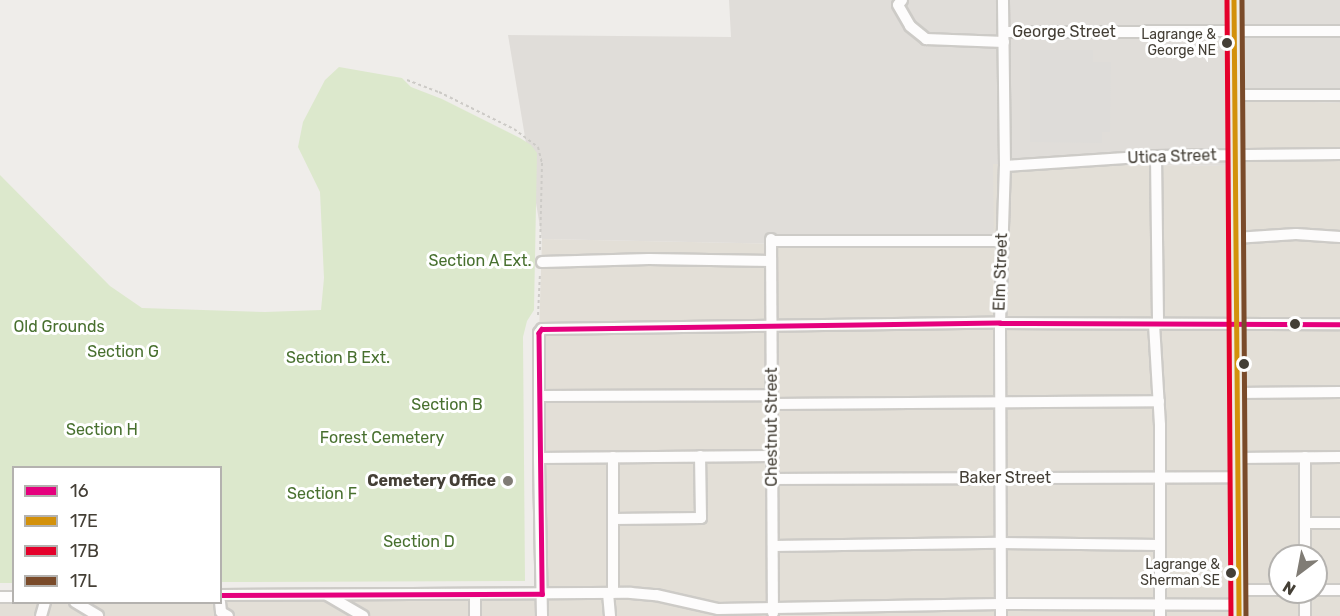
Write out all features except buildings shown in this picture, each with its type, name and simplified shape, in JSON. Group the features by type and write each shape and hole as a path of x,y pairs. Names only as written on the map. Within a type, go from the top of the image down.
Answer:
{"main road":[{"path":"1234,0 1239,611"}],"street":[{"name":"George Street","path":"902,0 898,5 910,26 926,39 1234,31 1340,31"},
{"name":"Elm Street","path":"1001,610 1000,323 1005,166 1003,0"},
{"path":"1234,95 1340,95"},
{"name":"Utica Street","path":"1005,166 1156,156 1340,154"},
{"path":"1156,156 1160,611"},
{"path":"1235,238 1296,234 1340,237"},
{"name":"Chestnut Street","path":"773,612 771,240 1002,241"},
{"path":"540,262 649,258 771,261"},
{"path":"542,616 539,333 542,329 1000,323 1340,324"},
{"path":"1237,393 1340,392"},
{"path":"540,396 1159,401"},
{"path":"613,519 701,518 700,456"},
{"path":"539,458 772,456"},
{"path":"610,616 613,457"},
{"path":"1305,457 1305,544"},
{"path":"1238,458 1340,457"},
{"name":"Baker Street","path":"772,479 1238,477"},
{"path":"1305,523 1340,523"},
{"path":"773,546 1001,543 1159,545"},
{"path":"1238,590 1268,590"},
{"path":"222,595 611,593 656,595 718,609 773,612 1239,611"},
{"path":"327,594 363,616"},
{"path":"475,594 475,616"},
{"path":"77,604 98,616"},
{"path":"220,604 221,612 228,616"}],"path":[{"path":"407,80 439,92 514,129 538,147 542,163 538,315"}],"shaded area":[{"path":"729,0 1340,0 1340,103 1241,100 1241,166 993,164 994,248 542,239 508,35 731,37"},
{"path":"1030,50 1093,50 1093,62 1111,62 1110,132 1102,132 1102,143 1030,142"},
{"path":"1241,99 1340,103 1340,616 0,616 0,598 12,598 12,604 222,604 222,596 541,594 539,333 542,239 993,248 993,164 1240,166"}],"green space":[{"name":"Forest Cemetery","path":"339,67 402,78 411,87 442,99 520,138 531,145 537,153 534,310 527,321 523,337 525,581 222,582 222,466 12,466 12,583 0,583 0,175 110,286 142,308 265,312 321,310 324,278 320,192 298,147 303,122 325,80"}],"transit line":[{"name":"17B","path":"1227,0 1231,616"},
{"name":"17E","path":"1234,0 1239,616"},
{"name":"17L","path":"1242,0 1246,616"},
{"name":"16","path":"542,329 1000,323 1340,324"},
{"name":"16","path":"542,329 539,333 542,594"},
{"name":"16","path":"222,595 542,594"}],"place":[{"name":"Lagrange & George NE","path":"1227,43"},
{"name":"Cemetery Office","path":"508,481"},
{"name":"Lagrange & Sherman SE","path":"1231,573"}],"park label":[{"name":"Section A Ext.","path":"480,261"},
{"name":"Old Grounds","path":"59,327"},
{"name":"Section G","path":"123,352"},
{"name":"Section B Ext.","path":"338,358"},
{"name":"Section B","path":"447,405"},
{"name":"Section H","path":"102,430"},
{"name":"Section F","path":"322,494"},
{"name":"Section D","path":"419,542"}]}
